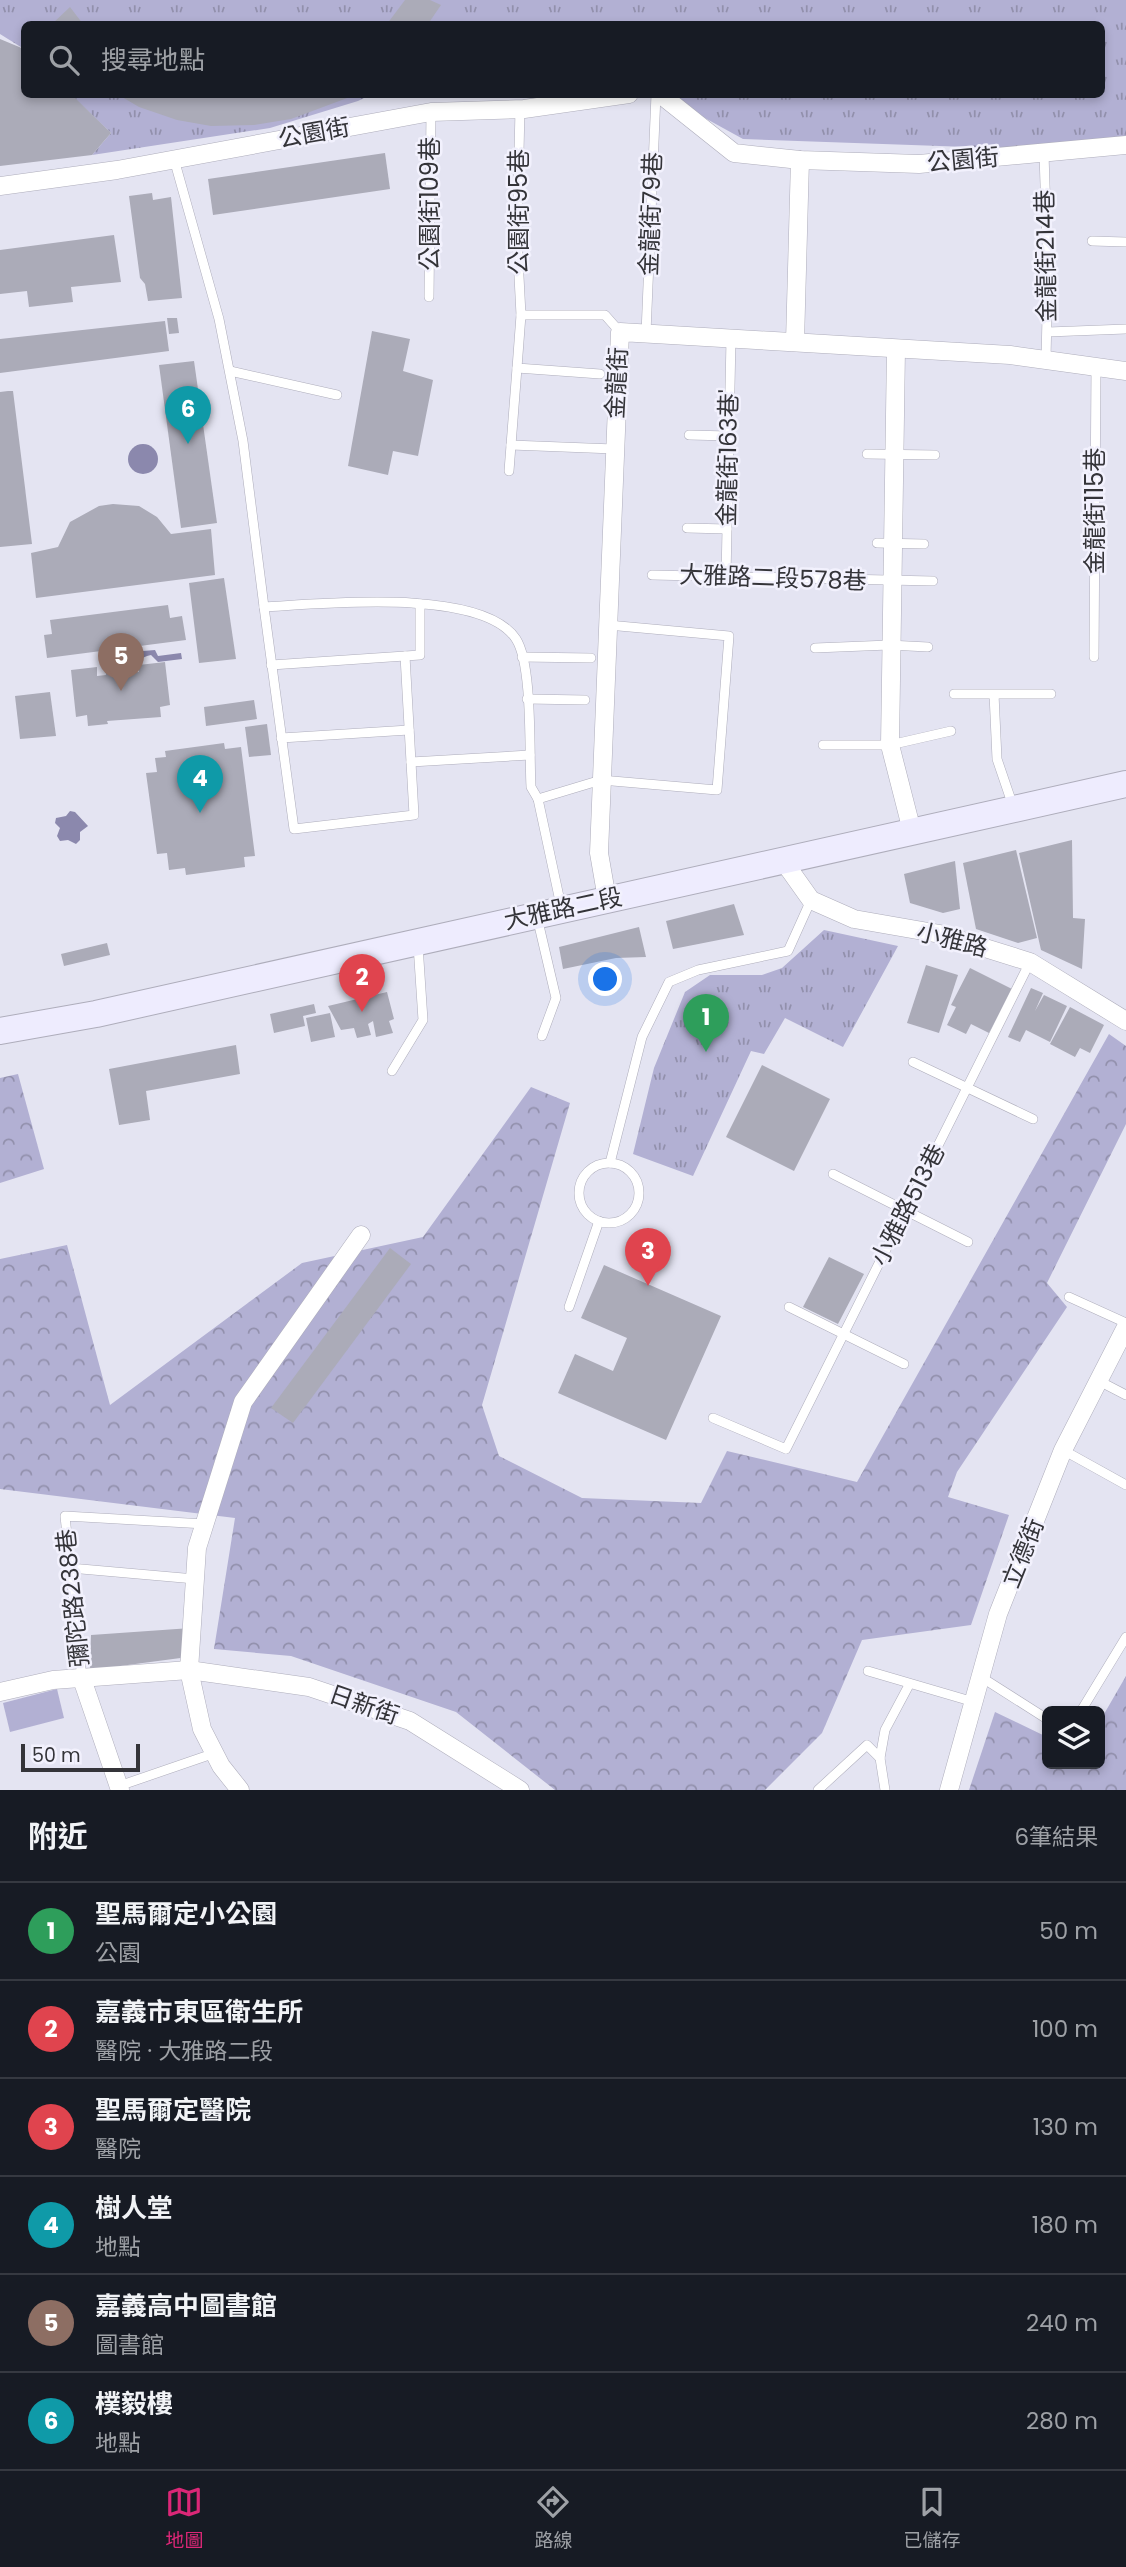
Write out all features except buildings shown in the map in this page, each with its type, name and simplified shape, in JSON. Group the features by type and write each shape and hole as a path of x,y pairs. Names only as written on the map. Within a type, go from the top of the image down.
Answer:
{"main road":[{"name":"大雅路二段","path":"0,1031 96,1014 1126,784"}],"street":[{"name":"公園街","path":"0,187 117,170 430,112 520,109 600,98"},
{"name":"公園街","path":"663,98 734,153 800,160 919,164 1126,145"},
{"path":"795,342 800,160"},
{"name":"金龍街","path":"607,899 599,852 620,332 1046,358 1126,370"},
{"name":"大雅路二段578巷","path":"896,349 894,454 885,543 894,582 889,645 890,745 912,831"},
{"path":"784,862 811,900"},
{"name":"小雅路","path":"811,900 854,919 940,934 1030,962 1126,1021"},
{"path":"240,1790 215,1754 202,1729 189,1670 197,1548 243,1402 361,1235"},
{"name":"立德街","path":"950,1790 998,1614 1063,1450 1126,1325"},
{"name":"彌陀路238巷","path":"0,1692 53,1681 189,1670"},
{"name":"日新街","path":"189,1670 309,1686 410,1721 498,1785 520,1790"},
{"path":"82,1679 120,1788"}],"lane":[{"name":"金龍街79巷","path":"646,333 658,98"},
{"name":"公園街95巷","path":"509,471 521,315 517,238 520,109"},
{"name":"公園街109巷","path":"429,297 430,112"},
{"name":"金龍街214巷","path":"1044,154 1048,332 1046,358"},
{"path":"173,158 219,319 243,441 294,829 414,815 405,656"},
{"path":"1092,241 1126,242"},
{"path":"521,315 605,315 620,332"},
{"path":"1048,332 1126,329"},
{"name":"金龍街163巷'","path":"726,577 731,339"},
{"name":"金龍街115巷","path":"1094,657 1096,366"},
{"path":"517,368 600,374"},
{"path":"230,371 337,395"},
{"path":"689,435 729,436"},
{"path":"511,445 614,449"},
{"path":"867,454 935,455"},
{"path":"687,528 727,529"},
{"path":"885,543 924,544"},
{"name":"大雅路二段578巷","path":"652,575 894,582"},
{"path":"894,582 933,581"},
{"path":"264,607 386,601 420,604 494,618 516,639 522,657 527,699 531,787 538,799 556,998 542,1036"},
{"path":"271,665 419,655 420,604"},
{"path":"538,799 601,780 717,790 729,636 608,625"},
{"path":"815,648 889,645 928,647"},
{"path":"522,657 591,658"},
{"path":"1014,808 997,759 994,694 954,694 1051,694"},
{"path":"527,699 585,700"},
{"path":"282,738 409,730"},
{"path":"824,745 890,745 951,731"},
{"path":"411,762 530,755"},
{"path":"610,1163 642,1037 669,982 698,970 788,951 811,900"},
{"path":"393,1071 423,1020 418,940"},
{"name":"小雅路513巷","path":"713,1418 786,1449 1030,962"},
{"path":"914,1062 1032,1119"},
{"path":"610,1163 629,1170 635,1179 639,1199 628,1216 619,1221 599,1221 584,1210 580,1202 580,1183 592,1168 610,1163"},
{"path":"834,1174 968,1242"},
{"path":"569,1307 599,1221"},
{"path":"1069,1297 1126,1325"},
{"path":"789,1307 904,1364"},
{"path":"1099,1381 1126,1395"},
{"path":"1063,1450 1126,1485"},
{"name":"彌陀路238巷","path":"82,1679 65,1516 205,1524"},
{"path":"70,1568 195,1579"},
{"path":"1084,1706 1126,1637"},
{"path":"868,1671 974,1702"},
{"path":"981,1677 1042,1716"},
{"path":"886,1790 880,1758 885,1730 909,1685"},
{"path":"818,1790 867,1745 880,1758"},
{"path":"120,1788 215,1754"}],"green space":[{"path":"0,0 1126,0 1126,147 1080,151 743,139 668,98 1105,98 1105,21 21,21 21,47 0,34"},
{"path":"74,98 364,98 270,128 92,155 111,133"},
{"path":"824,930 898,946 843,1047 785,1018 764,1054 751,1051 693,1176 633,1154 654,1068 685,992 710,975 762,975 782,968"},
{"path":"1109,1034 1126,1046 1126,1124 1047,1283 1067,1307 957,1472 948,1497 1009,1515 971,1625 862,1640 822,1733 765,1790 555,1790 456,1712 291,1656 214,1649 235,1518 0,1489 0,1259 67,1245 110,1405 302,1263 423,1237 531,1087 570,1103 482,1405 499,1456 582,1498 701,1503 727,1451 857,1482"},
{"path":"18,1074 44,1169 0,1183 0,1078"},
{"path":"1126,1676 1126,1790 969,1790 995,1712 1042,1735 1042,1769 1105,1769 1105,1712"},
{"path":"57,1689 64,1718 10,1732 3,1703"}],"shaded area":[{"path":"143,444 154,448 158,459 154,470 143,474 132,470 128,459 132,448"},
{"path":"155,650 158,656 181,653 182,659 158,662 151,655 123,667 122,663 143,651"},
{"path":"70,811 75,812 88,826 80,832 80,840 76,844 68,840 60,841 57,836 60,828 55,823 56,818 66,816"}],"place":[{"name":"樸毅樓","path":"188,444"},
{"name":"嘉義高中圖書館","path":"121,691"},
{"name":"樹人堂","path":"200,813"},
{"name":"嘉義市東區衛生所","path":"362,1012"},
{"name":"聖馬爾定小公園","path":"706,1052"},
{"name":"聖馬爾定醫院","path":"648,1286"}]}
